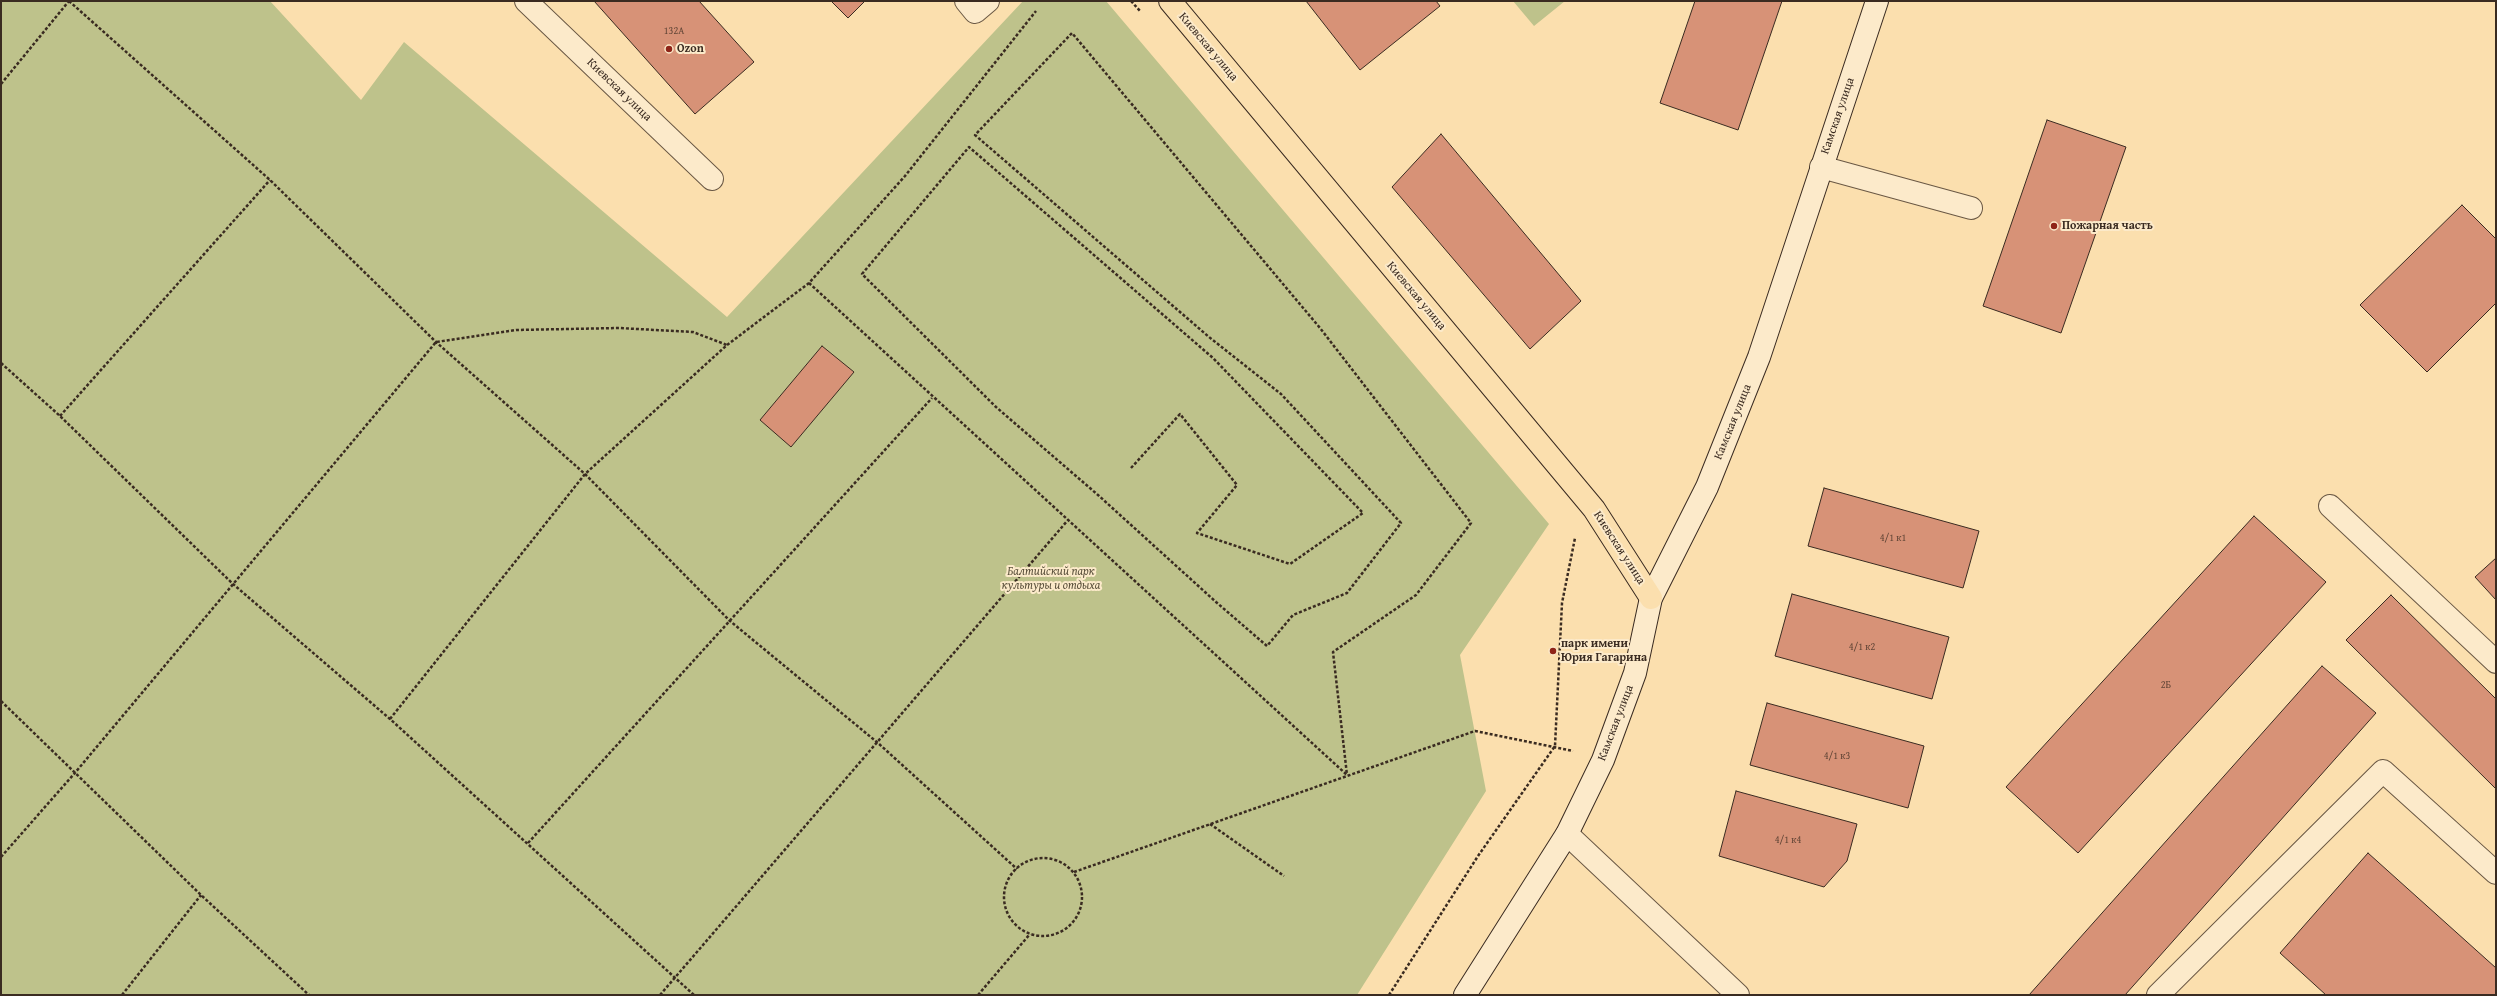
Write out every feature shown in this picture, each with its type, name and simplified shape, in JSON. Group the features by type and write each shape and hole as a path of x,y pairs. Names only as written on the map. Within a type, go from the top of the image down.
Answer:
{"main road":[{"name":"Киевская улица","path":"526,1 712,179"},
{"path":"966,1 975,12 988,1"},
{"name":"Киевская улица","path":"1170,1 1594,510 1651,598"},
{"name":"Камская улица","path":"1465,995 1567,834 1602,760 1635,673 1651,598 1693,517 1737,414 1759,357 1821,166 1877,1"},
{"path":"1821,166 1971,208"},
{"path":"2330,506 2496,662"},
{"path":"2158,995 2383,771 2496,873"},
{"path":"1567,834 1738,995"}],"path":[{"path":"1,84 69,1 270,180 436,342 586,474 730,621 878,743 1016,869"},
{"path":"1131,1 1142,14"},
{"path":"390,719 586,474 727,345 809,283 905,176 1036,11"},
{"path":"1131,468 1180,414 1237,485 1197,533 1290,564 1363,513 1213,358 969,147 862,274 996,407 1098,494 1216,602 1267,646 1293,615 1347,593 1401,523 1281,394 1209,337 975,135 1072,33 1320,328 1471,523 1416,595 1333,652 1347,775"},
{"path":"60,416 270,180"},
{"path":"809,283 932,398 1347,775"},
{"path":"1,857 74,774 436,342 516,330 619,328 692,332 727,345"},
{"path":"1,363 60,416 233,584 390,719 694,995"},
{"path":"528,843 932,398"},
{"path":"660,995 1068,520"},
{"path":"1389,995 1478,856 1555,746 1562,603 1576,535"},
{"path":"1,701 74,774 309,995"},
{"path":"1074,872 1475,731 1555,746 1602,760"},
{"path":"1209,824 1284,876"},
{"path":"1040,857 1054,859 1074,872 1081,886 1082,898 1073,922 1060,932 1047,936 1030,934 1020,928 1010,918 1003,898 1009,875 1025,861 1040,857"},
{"path":"122,995 201,895"},
{"path":"978,995 1030,934"}],"green space":[{"name":"Балтийский парк культуры и отдыха","path":"1,1 270,1 361,100 404,42 727,317 1023,1 1106,1 1549,524 1460,655 1486,791 1357,995 1,995"},
{"path":"1513,1 1565,1 1534,26"}],"building":[{"path":"594,1 699,1 754,62 695,114"},
{"path":"831,1 865,1 848,18"},
{"path":"1306,1 1436,1 1440,6 1360,70"},
{"path":"1695,1 1782,1 1738,130 1660,103"},
{"name":"Пожарная часть","path":"2047,120 2126,147 2061,333 1983,306"},
{"path":"1441,134 1581,301 1530,349 1392,187"},
{"path":"2462,205 2496,239 2496,303 2427,372 2360,305"},
{"path":"822,346 854,372 791,447 760,420"},
{"path":"1824,488 1979,531 1963,588 1808,546"},
{"path":"2254,516 2326,582 2078,853 2006,787"},
{"path":"2496,558 2496,600 2475,577"},
{"path":"1792,594 1949,637 1932,699 1775,656"},
{"path":"2391,595 2496,699 2496,789 2346,640"},
{"path":"2322,666 2376,713 2125,995 2029,995"},
{"path":"1767,703 1924,746 1908,808 1750,765"},
{"path":"1736,791 1857,824 1847,861 1824,887 1719,856"},
{"path":"2368,853 2496,968 2496,995 2326,995 2280,953"}],"place":[{"name":"Ozon","path":"669,49"},
{"name":"Пожарная часть","path":"2054,226"},
{"name":"парк имени Юрия Гагарина","path":"1553,651"}]}
